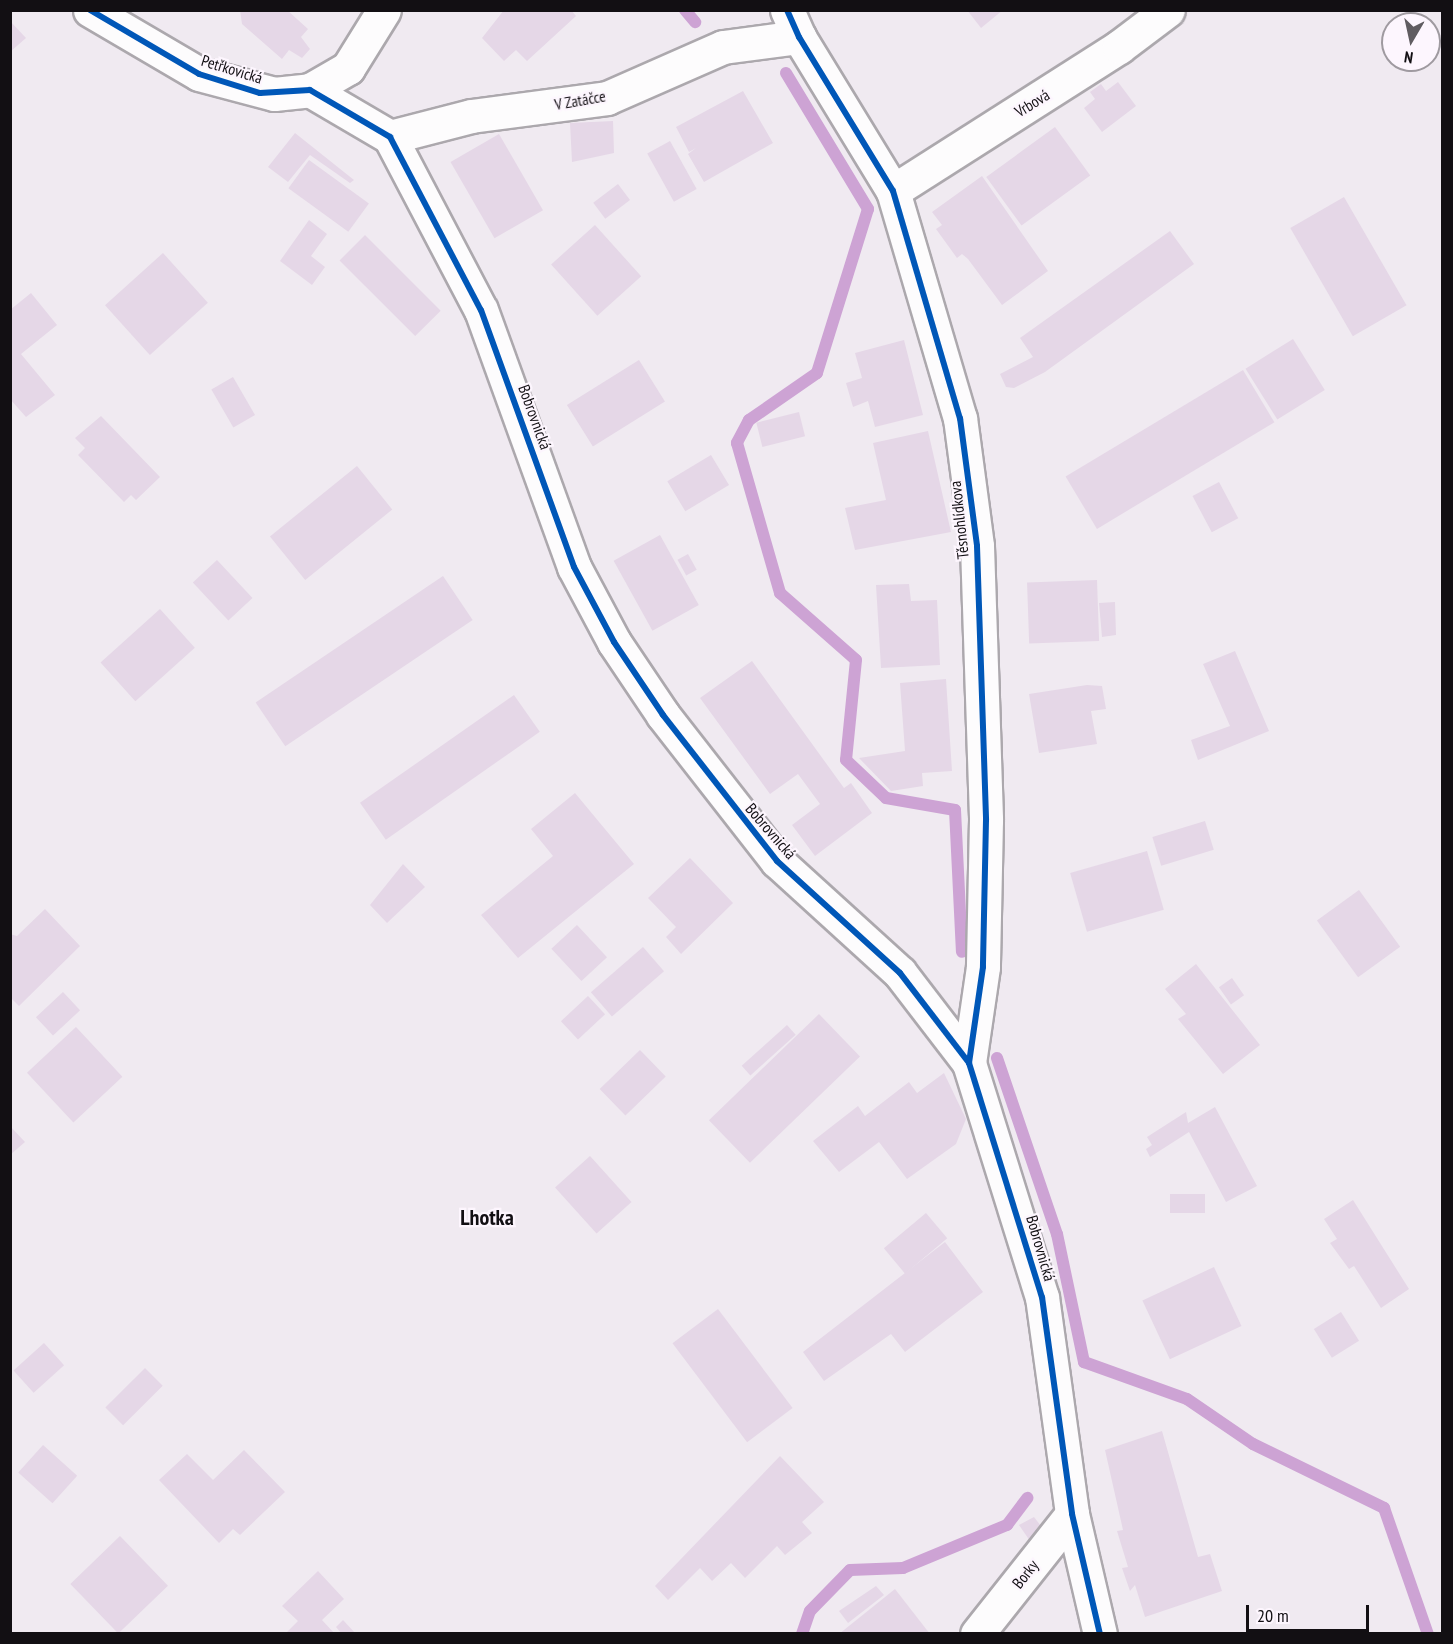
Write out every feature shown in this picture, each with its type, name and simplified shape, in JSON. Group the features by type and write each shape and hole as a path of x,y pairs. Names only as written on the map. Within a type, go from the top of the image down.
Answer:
{"street":[{"name":"Petřkovická","path":"90,10 145,47 213,80 274,94 310,90 348,68 384,10"},
{"name":"Vrbová","path":"892,191 1119,47 1168,10"},
{"name":"Těsnohlídkova","path":"793,24 892,191 960,418 977,546 986,831 983,967 969,1064"},
{"name":"V Zatáčce","path":"390,137 471,116 607,98 723,47 793,24"},
{"path":"310,90 390,137"},
{"name":"Bobrovnická","path":"390,137 481,310 574,567 614,642 663,715 777,861 900,973 969,1064 1042,1297 1072,1514 1100,1634"},
{"name":"Borky","path":"977,1634 1072,1514"}],"building":[{"path":"240,10 287,10 308,29 301,37 310,49 302,58 289,50 282,59 242,24"},
{"path":"504,10 571,10 576,16 527,61 516,50 504,61 482,38"},
{"path":"967,10 1003,10 981,28"},
{"path":"10,21 26,38 10,52"},
{"path":"1118,82 1136,106 1102,132 1084,108 1095,99 1090,92 1101,84 1106,91"},
{"path":"743,91 773,143 704,182 688,154 696,148 689,152 676,127"},
{"path":"613,121 614,153 572,162 570,123"},
{"path":"1055,127 1090,176 1022,226 986,177"},
{"path":"295,133 354,180 350,183 310,155 288,182 268,167"},
{"path":"499,134 543,210 495,238 451,162"},
{"path":"670,141 697,189 674,202 647,154"},
{"path":"309,160 369,203 348,232 288,188"},
{"path":"982,176 1048,271 1002,305 968,259 962,254 957,258 936,229 942,225 932,212"},
{"path":"618,184 630,200 605,219 593,203"},
{"path":"1344,197 1406,305 1353,336 1290,228"},
{"path":"309,220 327,234 311,256 325,267 312,285 280,261"},
{"path":"595,225 641,276 597,316 551,264"},
{"path":"1170,231 1194,264 1045,372 1014,388 1006,387 1000,374 1033,357 1020,338"},
{"path":"365,235 441,311 415,336 340,260"},
{"path":"163,253 208,303 150,355 105,305"},
{"path":"31,293 57,325 21,354 55,395 26,417 10,399 10,310"},
{"path":"1293,339 1325,390 1277,420 1246,369"},
{"path":"904,340 923,415 875,427 868,401 853,407 846,383 862,378 855,353"},
{"path":"639,360 665,402 593,447 567,405"},
{"path":"1243,370 1274,422 1097,529 1066,477"},
{"path":"233,377 255,415 233,428 211,390"},
{"path":"799,412 805,436 762,447 756,423"},
{"path":"101,416 160,477 136,500 131,495 124,502 78,455 85,448 75,438"},
{"path":"928,431 951,532 855,550 845,508 886,500 873,443"},
{"path":"711,455 729,485 685,511 667,481"},
{"path":"357,466 392,510 305,580 270,536"},
{"path":"1219,482 1238,518 1212,532 1193,496"},
{"path":"660,535 699,605 652,631 614,561"},
{"path":"688,554 697,570 686,576 678,560"},
{"path":"217,560 252,598 228,621 193,583"},
{"path":"443,576 473,620 285,746 256,702"},
{"path":"1097,580 1099,641 1029,643 1027,582"},
{"path":"909,584 911,601 937,600 940,665 881,668 876,585"},
{"path":"1115,602 1116,635 1102,637 1099,603"},
{"path":"160,609 195,648 135,701 101,663"},
{"path":"1235,651 1269,731 1198,760 1191,740 1230,726 1203,664"},
{"path":"752,661 844,788 851,783 872,813 815,856 792,825 820,804 798,774 770,794 700,698"},
{"path":"946,679 952,771 922,773 923,786 891,791 859,758 905,751 900,683"},
{"path":"1087,685 1102,686 1106,709 1091,711 1097,744 1039,753 1029,694"},
{"path":"514,695 540,732 386,840 360,803"},
{"path":"575,793 634,864 518,958 481,915 553,856 531,829"},
{"path":"1205,821 1214,850 1161,866 1152,837"},
{"path":"1147,851 1164,910 1087,932 1070,873"},
{"path":"690,858 733,903 681,954 666,937 676,927 648,898"},
{"path":"403,864 425,887 387,923 370,905"},
{"path":"1359,890 1400,947 1358,977 1317,921"},
{"path":"45,909 80,946 19,1006 10,997 10,934 17,936"},
{"path":"577,925 607,957 581,981 551,949"},
{"path":"643,947 664,971 612,1016 591,992"},
{"path":"1196,964 1260,1045 1223,1074 1178,1019 1186,1014 1165,989"},
{"path":"1232,978 1244,995 1231,1004 1219,987"},
{"path":"63,992 80,1010 53,1036 36,1017"},
{"path":"588,996 605,1014 578,1040 561,1021"},
{"path":"819,1014 860,1056 750,1163 709,1120"},
{"path":"787,1025 796,1035 750,1075 742,1066"},
{"path":"76,1027 122,1077 73,1122 27,1073"},
{"path":"640,1050 666,1077 625,1116 600,1089"},
{"path":"944,1073 966,1119 956,1144 907,1179 879,1142 839,1172 813,1141 858,1106 865,1116 909,1082 917,1093"},
{"path":"1215,1107 1257,1186 1226,1202 1189,1132 1150,1157 1146,1149 1152,1145 1147,1137 1186,1112 1188,1123"},
{"path":"10,1126 25,1142 10,1155"},
{"path":"590,1156 631,1202 597,1234 555,1187"},
{"path":"1170,1194 1205,1194 1205,1213 1170,1213"},
{"path":"1353,1200 1409,1289 1381,1308 1354,1266 1349,1269 1330,1243 1337,1239 1324,1219"},
{"path":"926,1213 947,1238 905,1274 884,1248"},
{"path":"945,1242 983,1292 905,1352 891,1334 824,1381 803,1352"},
{"path":"1214,1267 1241,1326 1170,1359 1142,1300"},
{"path":"718,1309 793,1408 747,1442 672,1343"},
{"path":"1341,1312 1359,1341 1332,1358 1314,1329"},
{"path":"44,1343 64,1365 34,1393 14,1370"},
{"path":"145,1368 163,1386 123,1425 105,1408"},
{"path":"1162,1431 1198,1557 1210,1554 1222,1591 1145,1617 1135,1585 1130,1591 1122,1568 1128,1567 1117,1531 1123,1530 1105,1450"},
{"path":"43,1445 77,1476 52,1503 18,1472"},
{"path":"244,1450 285,1492 240,1535 233,1529 219,1543 159,1480 187,1454 213,1480"},
{"path":"780,1456 824,1502 802,1522 812,1533 785,1555 777,1546 745,1578 731,1563 712,1581 700,1568 668,1600 655,1586"},
{"path":"1034,1517 1044,1530 1030,1541 1019,1525"},
{"path":"120,1536 168,1586 118,1634 70,1584"},
{"path":"318,1571 344,1599 322,1620 335,1634 285,1634 298,1621 282,1606"},
{"path":"876,1586 884,1595 848,1623 839,1611"},
{"path":"895,1589 930,1634 839,1634"},
{"path":"343,1620 356,1634 342,1634 336,1627"}],"waterway":[{"path":"685,10 695,22"},
{"path":"786,73 868,209 817,373 749,420 737,443 780,593 856,660 846,760 886,798 955,810 962,952"},
{"path":"997,1058 1057,1234 1084,1362 1187,1399 1253,1444 1384,1508 1428,1634"},
{"path":"802,1634 810,1611 850,1570 903,1568 1007,1525 1027,1498"}],"cycle path":[{"path":"90,10 199,74 260,93 310,90 390,137 481,310 574,567 614,642 663,715 777,861 900,973 969,1063 1042,1297 1072,1514 1100,1634"},
{"path":"787,10 799,37 893,191 960,418 977,546 986,820 983,967 969,1063"}],"district":[{"name":"Lhotka","path":"487,1218"}]}
